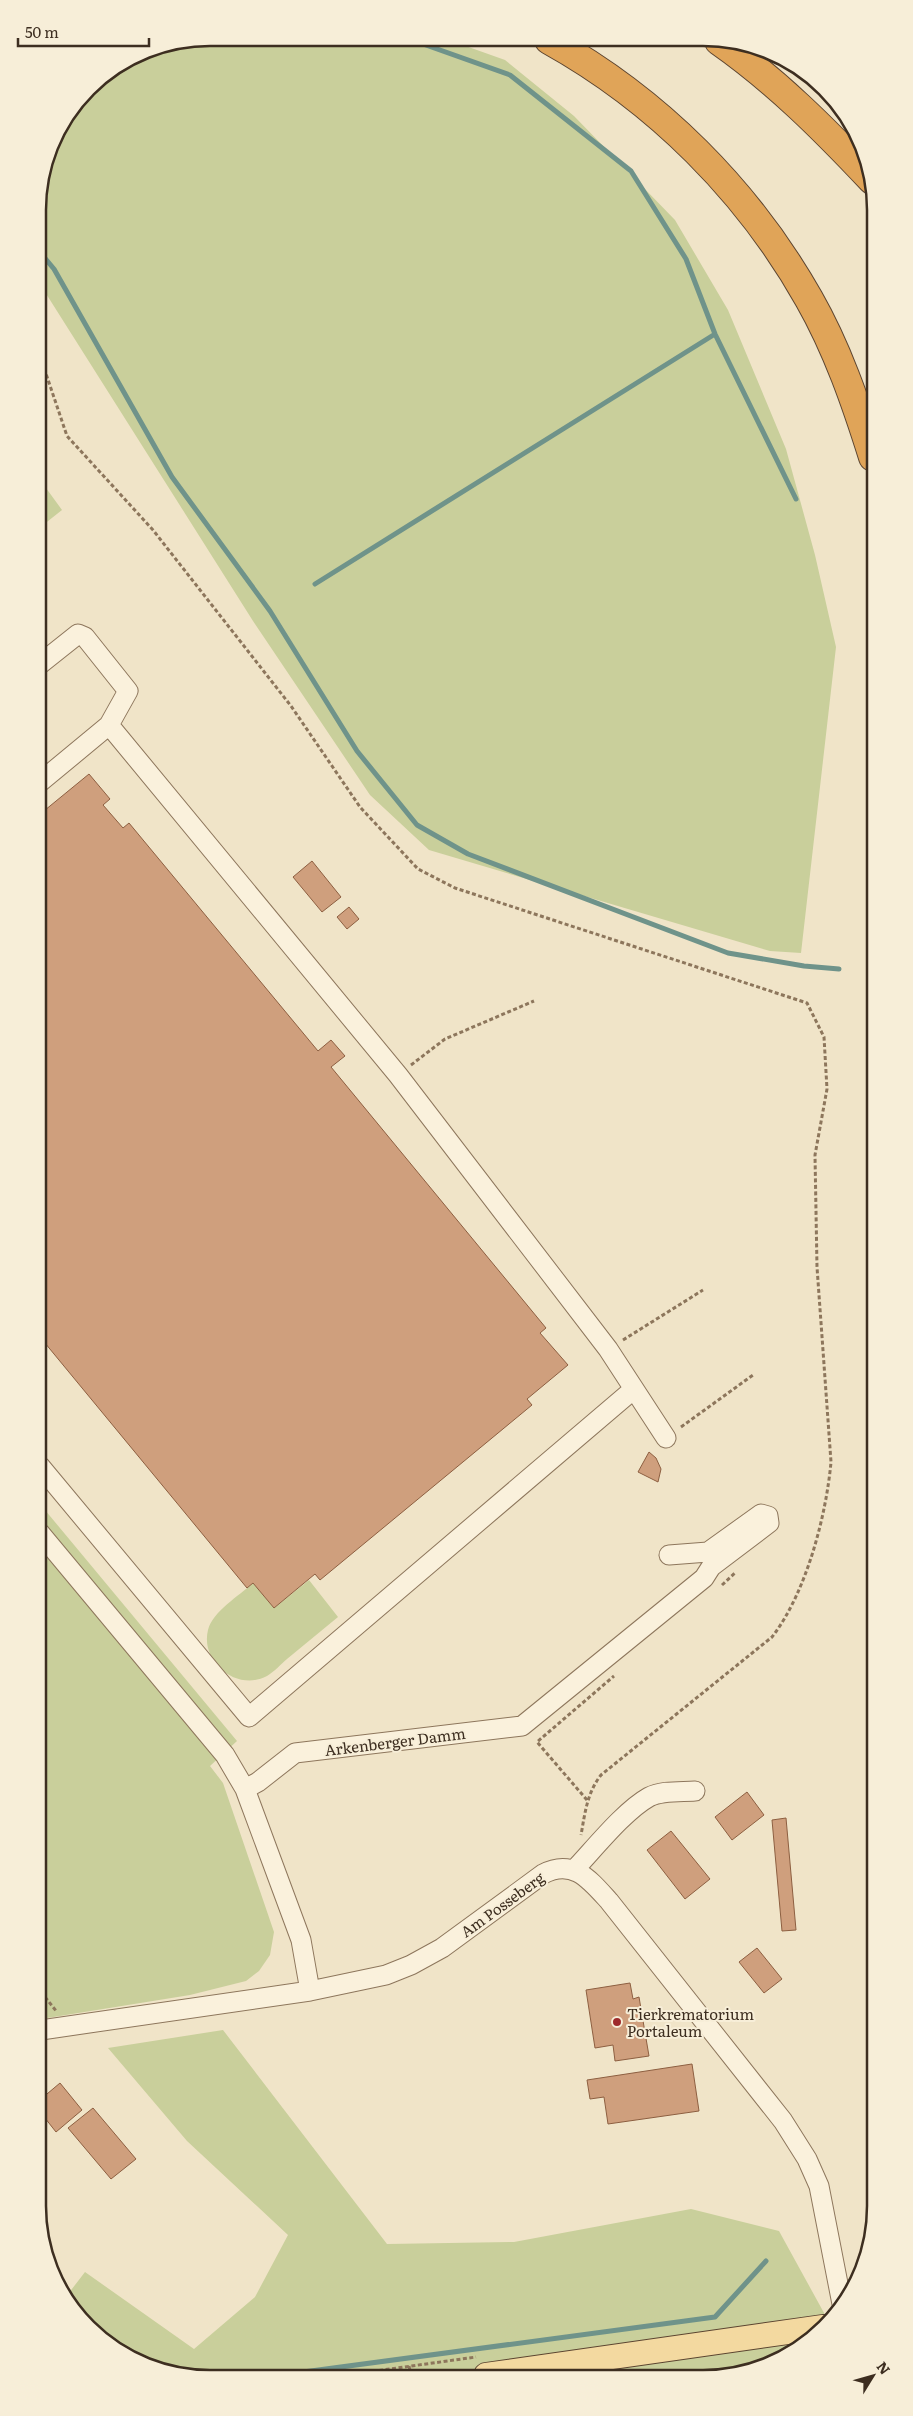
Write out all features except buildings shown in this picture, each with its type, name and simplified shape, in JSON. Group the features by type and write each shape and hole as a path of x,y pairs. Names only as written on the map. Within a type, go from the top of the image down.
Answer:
{"highway":[{"path":"560,46 582,58 622,87 670,126 715,170 756,218 813,307 834,350 858,410 867,440"},
{"path":"730,49 754,65 813,117 861,168"}],"main road":[{"path":"522,2370 810,2330"}],"street":[{"path":"47,659 78,634 85,637 128,691 109,725 47,777"},
{"path":"109,725 398,1075 608,1349 666,1438"},
{"path":"46,1474 249,1717 634,1389"},
{"path":"46,1541 225,1755 245,1789 301,1940 310,1991"},
{"name":"Arkenberger Damm","path":"245,1789 258,1782 300,1747 522,1726 704,1578 709,1559 669,1555"},
{"path":"695,1791 650,1796 630,1812 574,1870 589,1880 609,1901 783,2121 807,2159 822,2197 840,2295"},
{"name":"Am Posseberg","path":"46,2029 310,1991 373,1979 411,1965 442,1948 542,1874 553,1868 574,1870"}],"path":[{"path":"47,376 67,436 153,530 290,706 360,808 418,868 455,888 807,1003 824,1037 827,1089 815,1155 817,1267 831,1462 829,1483 812,1553 789,1609 772,1637 601,1775 592,1787 587,1800 574,1870"},
{"path":"398,1075 445,1039 534,1001"},
{"path":"608,1349 703,1290"},
{"path":"666,1438 753,1375"},
{"path":"718,1588 738,1570"},
{"path":"587,1800 538,1742 620,1672"},
{"path":"46,1998 56,2007 63,2026"},
{"path":"382,2370 409,2366 410,2370"}],"green space":[{"path":"210,46 466,46 505,60 574,116 675,220 728,310 786,449 815,555 836,647 801,953 770,951 429,850 370,795 253,621 47,295 47,200 49,178 63,138 87,102 119,74 138,63 158,55 189,48"},
{"path":"47,489 62,510 47,522"},
{"path":"46,1512 237,1741 210,1766 223,1783 274,1932 270,1955 259,1971 246,1981 190,1995 46,2018"},
{"path":"309,1580 338,1617 267,1676 256,1680 244,1680 233,1677 215,1663 207,1642 208,1630 215,1616 227,1604 253,1583 274,1608"},
{"path":"223,2030 387,2244 514,2242 691,2209 779,2231 825,2315 803,2336 785,2348 735,2367 703,2370 210,2370 178,2367 148,2357 128,2348 110,2336 94,2322 74,2297 70,2291 85,2272 194,2349 255,2297 288,2235 187,2141 108,2048"}],"waterway":[{"path":"429,46 510,75 631,171 686,259 715,334 796,499"},
{"path":"47,261 54,269 172,477 270,611 357,751 417,825 468,854 728,953 804,966 839,969"},
{"path":"315,584 715,334"},
{"path":"318,2370 715,2317 766,2261"}],"place":[{"name":"Tierkrematorium Portaleum","path":"617,2022"}]}
